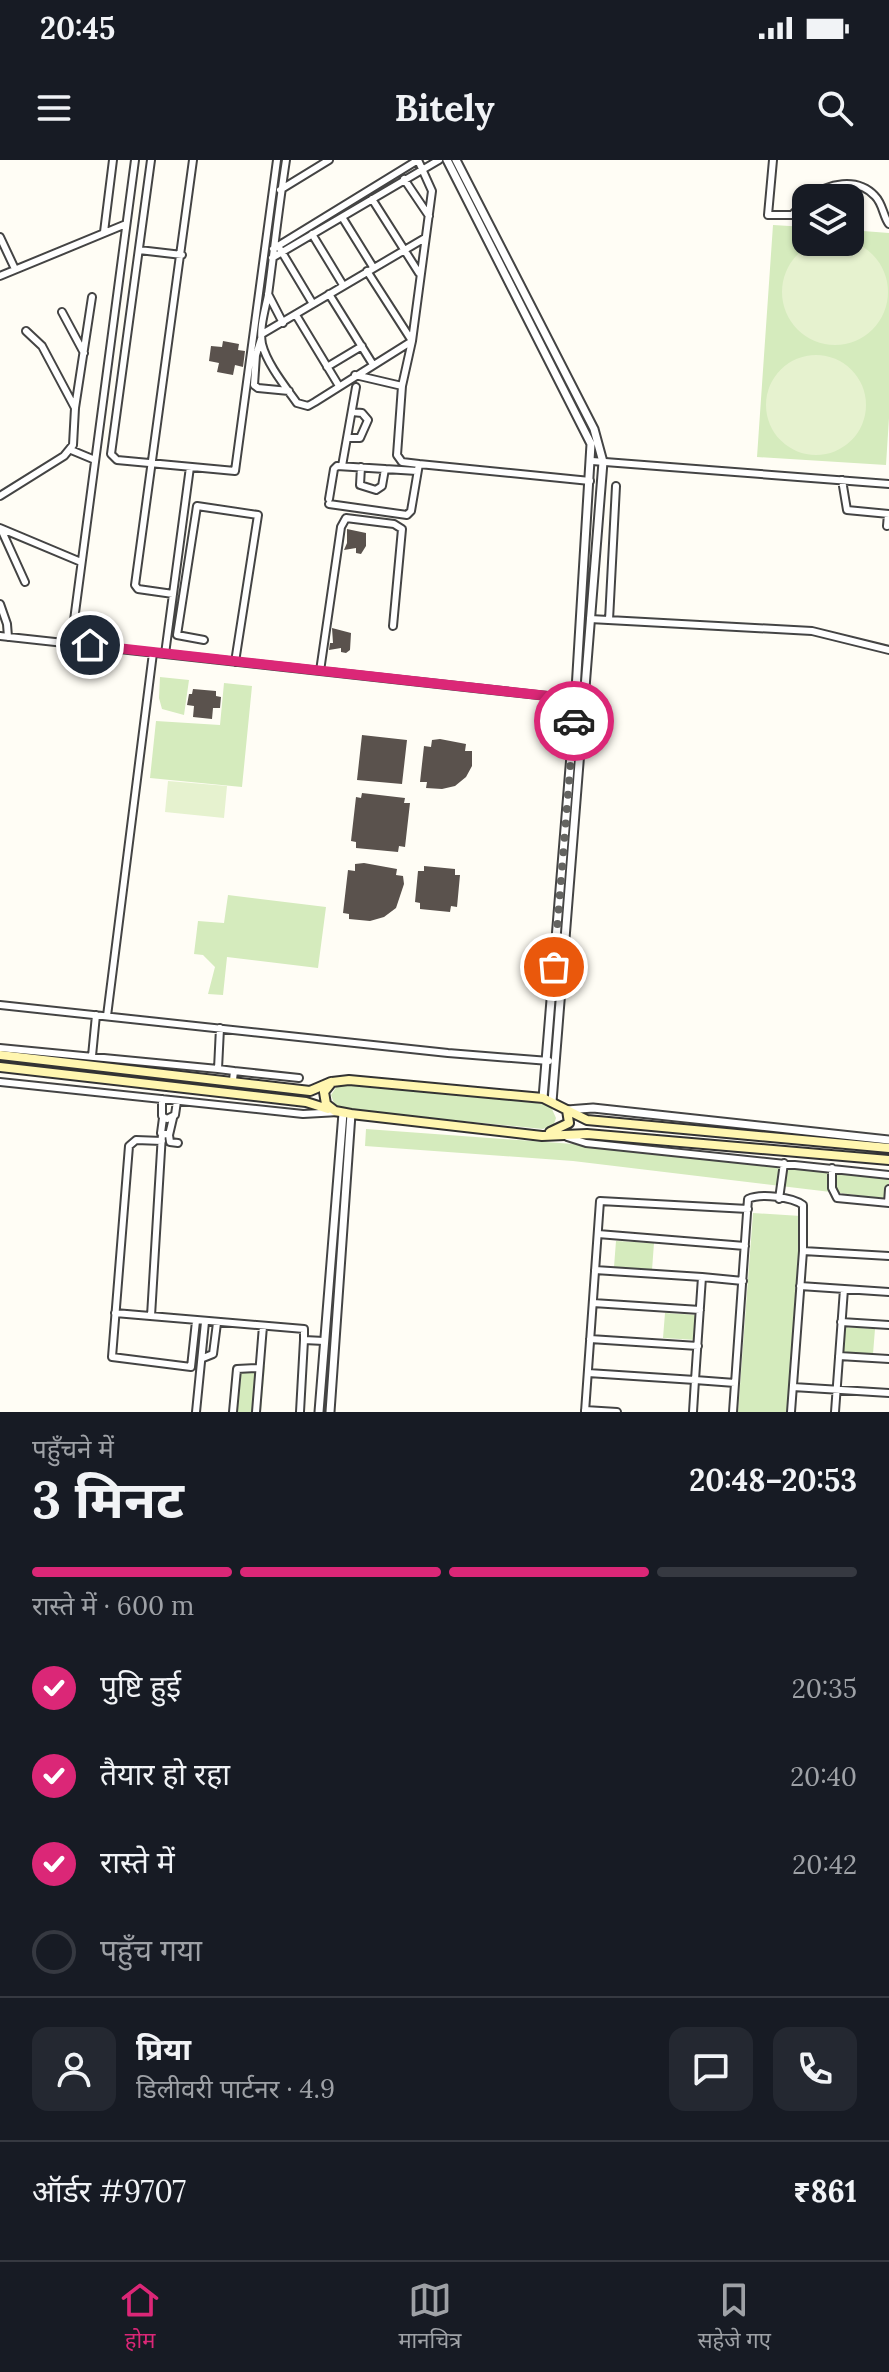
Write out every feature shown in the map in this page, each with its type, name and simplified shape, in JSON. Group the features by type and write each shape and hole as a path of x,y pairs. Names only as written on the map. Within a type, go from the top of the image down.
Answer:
{"main road":[{"path":"0,1055 234,1076 310,1091 332,1082 349,1080 547,1100 587,1120 889,1148"},
{"path":"0,1067 306,1102 342,1112 532,1135 587,1134 889,1160"},
{"path":"332,1082 324,1092 326,1104 342,1112"},
{"path":"532,1135 564,1127 569,1123 567,1110"}],"street":[{"path":"104,232 113,160"},
{"path":"71,643 135,160"},
{"path":"151,160 111,454 117,460 235,471 277,160"},
{"path":"173,594 138,589 135,585 193,160"},
{"path":"286,160 277,249 272,258 254,385 289,391"},
{"path":"273,194 329,160"},
{"path":"277,249 418,160 432,191 412,341 402,386 397,455 402,462 418,468"},
{"path":"277,249 312,234 439,160"},
{"path":"447,160 591,444 575,699 578,726 556,1062 547,1100"},
{"path":"456,160 594,429 603,462 546,1061 547,1100"},
{"path":"773,160 768,215 792,215"},
{"path":"404,179 429,216"},
{"path":"864,190 875,195 889,224"},
{"path":"372,199 419,274"},
{"path":"342,217 412,341"},
{"path":"0,276 126,224"},
{"path":"312,234 343,285"},
{"path":"0,237 15,269"},
{"path":"262,336 425,238"},
{"path":"277,249 313,304"},
{"path":"139,250 182,255"},
{"path":"268,294 283,323"},
{"path":"329,294 372,363"},
{"path":"0,496 71,450 75,440 75,408 92,297"},
{"path":"62,312 84,353"},
{"path":"296,315 339,386"},
{"path":"26,331 42,346 75,408"},
{"path":"262,336 265,352 289,391 297,403 308,406 372,363 412,341"},
{"path":"327,367 362,346"},
{"path":"354,375 402,386"},
{"path":"342,466 356,387"},
{"path":"347,438 360,438 368,420 362,413 352,412"},
{"path":"71,450 95,460"},
{"path":"592,461 889,484"},
{"path":"418,468 411,511 407,515 329,502 334,469 342,466 418,468 590,481"},
{"path":"165,654 190,467"},
{"path":"361,467 360,485 376,490 382,486 385,469"},
{"path":"842,480 847,510 888,514 887,526"},
{"path":"609,620 616,486"},
{"path":"204,640 177,635 197,506 258,515 235,662"},
{"path":"320,671 341,527 346,518 394,524 402,529 393,626"},
{"path":"1,528 81,562"},
{"path":"1,528 25,582"},
{"path":"595,554 613,554"},
{"path":"0,604 4,636 575,699"},
{"path":"590,619 812,631 889,650"},
{"path":"107,1016 153,653"},
{"path":"0,1005 556,1062"},
{"path":"92,1056 96,1015"},
{"path":"218,1069 220,1028"},
{"path":"0,1048 218,1069 234,1076 299,1078"},
{"path":"0,1082 303,1114 342,1112"},
{"path":"230,1107 232,1093"},
{"path":"151,1316 164,1137 162,1099"},
{"path":"164,1137 177,1101"},
{"path":"567,1110 593,1108 889,1140"},
{"path":"319,1412 342,1112"},
{"path":"330,1412 342,1112"},
{"path":"163,1118 173,1118"},
{"path":"565,1136 586,1143 889,1175"},
{"path":"178,1143 164,1137 136,1140 129,1146 113,1359 191,1367 196,1321"},
{"path":"779,1199 784,1163"},
{"path":"832,1168 832,1188 837,1198 888,1203 889,1189"},
{"path":"733,1412 751,1197 795,1200 803,1205 803,1251 791,1412"},
{"path":"617,1412 585,1411 600,1201 748,1209"},
{"path":"598,1234 745,1246"},
{"path":"803,1251 889,1256"},
{"path":"595,1270 743,1281"},
{"path":"693,1412 702,1277"},
{"path":"800,1286 889,1292"},
{"path":"835,1412 844,1289"},
{"path":"593,1303 700,1310"},
{"path":"115,1313 304,1329 300,1412"},
{"path":"196,1412 205,1322"},
{"path":"841,1322 889,1325"},
{"path":"203,1358 213,1354 217,1323"},
{"path":"256,1412 263,1326"},
{"path":"590,1339 698,1346"},
{"path":"304,1340 324,1341"},
{"path":"839,1356 889,1359"},
{"path":"233,1412 237,1369 258,1368"},
{"path":"588,1373 735,1383"},
{"path":"793,1387 889,1393"}],"green space":[{"path":"773,225 792,226 792,256 864,256 864,231 889,233 886,465 757,457"},
{"path":"864,248 879,263 887,282 887,302 879,321 864,336 845,344 825,344 806,336 791,321 783,302 786,272 797,256 864,256"},
{"path":"816,355 835,359 851,370 862,386 866,405 862,424 851,440 835,451 816,455 797,451 781,440 770,424 766,405 770,386 781,370 797,359"},
{"path":"160,677 189,680 184,715 162,709"},
{"path":"224,683 252,686 242,787 150,778 156,721 220,725"},
{"path":"168,781 227,786 224,818 165,812"},
{"path":"228,895 326,907 318,968 227,957 223,995 208,994 215,967 203,955 194,954 198,921 224,923"},
{"path":"343,1084 545,1104 551,1107 556,1118 554,1124 543,1129 340,1109 335,1106 331,1095 337,1086"},
{"path":"366,1129 574,1144 889,1179 889,1199 573,1161 365,1146"},
{"path":"753,1213 801,1216 787,1412 738,1412"},
{"path":"616,1241 654,1243 652,1270 614,1267"},
{"path":"665,1313 698,1315 696,1340 663,1338"},
{"path":"844,1327 875,1329 873,1354 842,1352"},
{"path":"239,1364 265,1366 261,1412 235,1412"}],"building":[{"path":"223,341 239,344 238,350 245,351 243,367 235,365 233,375 217,372 219,363 209,361 211,346 222,347"},
{"path":"347,529 366,533 366,546 361,554 356,553 356,548 344,550"},
{"path":"332,628 351,633 350,650 346,653 341,652 341,648 329,650 330,643 333,643"},
{"path":"193,689 216,691 216,696 221,697 220,708 213,708 212,719 193,717 194,706 187,705"},
{"path":"362,735 407,740 402,784 357,780"},
{"path":"432,740 466,744 465,751 472,751 472,766 466,777 455,786 426,788 427,782 420,782 424,746 431,747"},
{"path":"362,793 405,798 404,803 410,803 405,847 399,846 398,852 356,848 356,842 351,841 356,797 361,798"},
{"path":"355,864 397,869 396,875 403,876 404,884 396,908 384,917 370,921 349,919 349,914 343,913 348,870 355,871"},
{"path":"424,866 455,869 455,875 460,875 457,907 451,906 450,912 420,909 420,903 415,902 418,871 424,871"}],"way so far":[{"path":"554,967 574,721"}],"route":[{"path":"90,645 575,699 574,721"}]}
